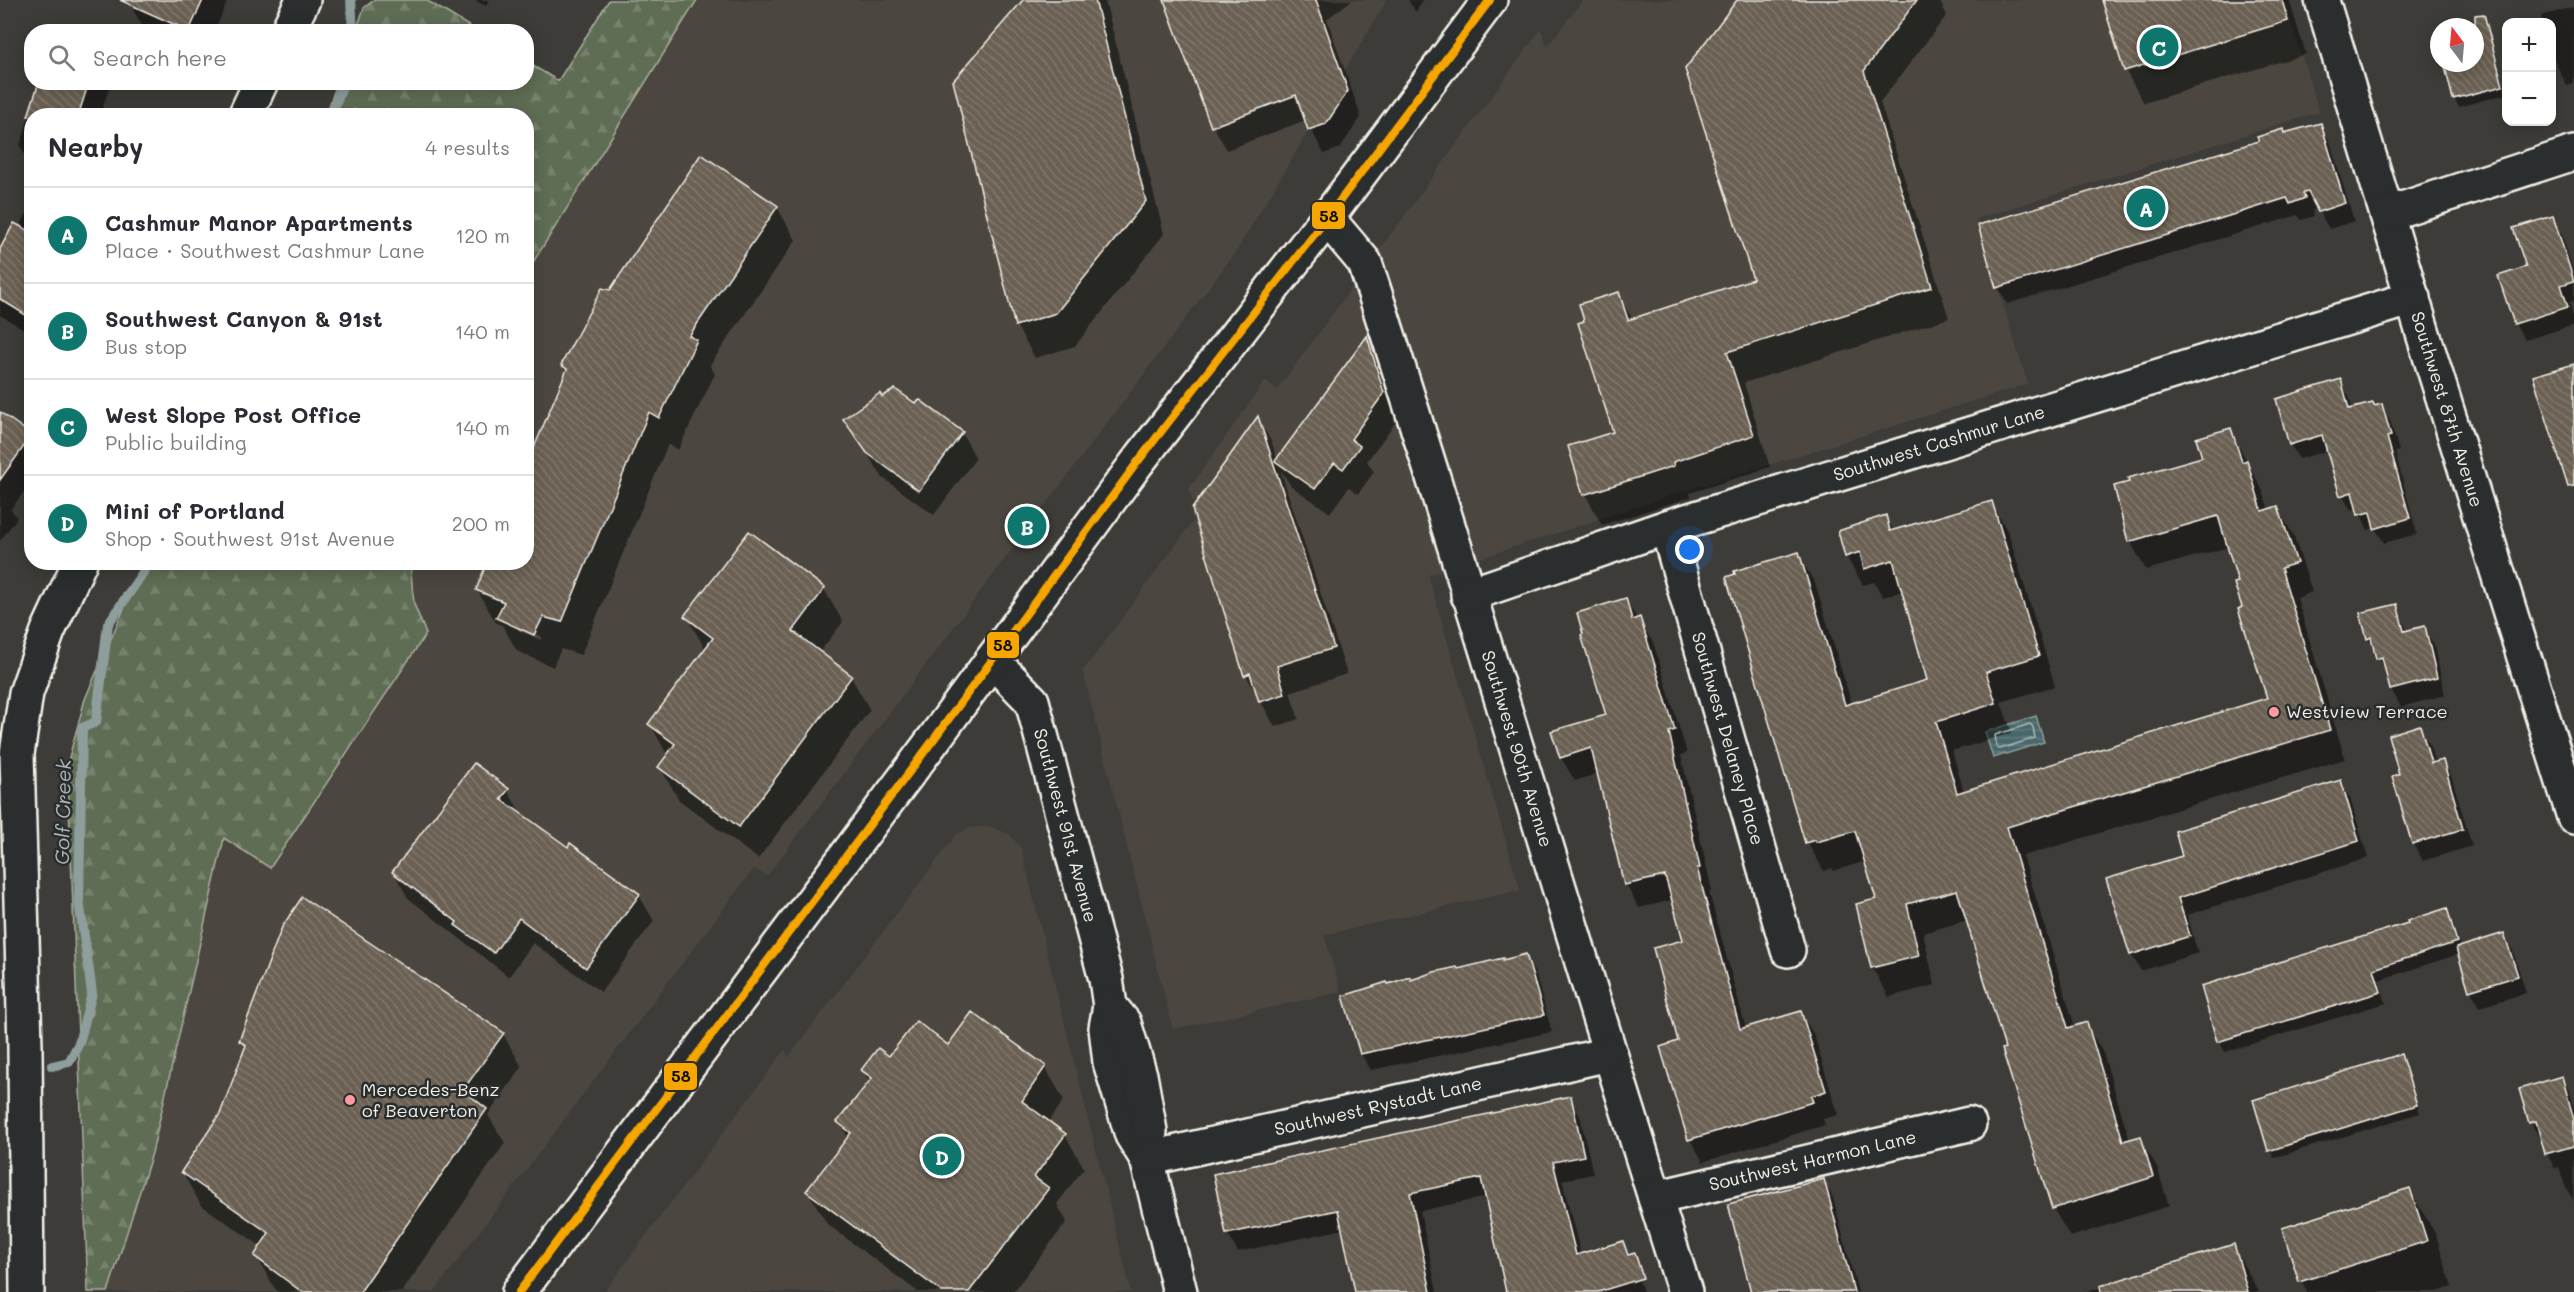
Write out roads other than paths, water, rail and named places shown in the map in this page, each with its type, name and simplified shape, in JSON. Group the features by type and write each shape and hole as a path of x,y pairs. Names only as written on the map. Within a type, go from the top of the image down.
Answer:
{"street":[{"path":"291,24 303,0"},
{"path":"519,1292 1136,464 1327,218 1490,0"},
{"name":"Southwest 87th Avenue","path":"2322,0 2386,214 2574,817"},
{"path":"249,108 257,90"},
{"path":"2386,214 2574,153"},
{"name":"Southwest 90th Avenue","path":"1327,218 1365,263 1542,827 1609,1054 1685,1292"},
{"name":"Southwest Cashmur Lane","path":"1468,596 1667,527 2413,298"},
{"name":"Southwest Delaney Place","path":"1667,527 1788,950"},
{"path":"27,1292 13,1047 17,754 26,693 48,631 76,570"},
{"name":"Southwest 91st Avenue","path":"992,660 1032,701 1098,947 1110,1006 1106,1028 1110,1062 1132,1135 1148,1159 1180,1292"},
{"name":"Southwest Rystadt Lane","path":"1148,1159 1609,1054"},
{"name":"Southwest Harmon Lane","path":"1655,1198 1969,1124"}],"water":[{"path":"2036,716 2044,742 1993,758 1985,732"}],"waterway":[{"name":"Golf Creek","path":"351,0 352,24"},
{"name":"Golf Creek","path":"334,108 341,90"},
{"name":"Golf Creek","path":"52,1066 69,1062 79,1043 92,993 79,900 82,728 96,722 108,624 145,570"}],"place":[{"name":"West Slope Post Office","path":"2159,47"},
{"name":"Cashmur Manor Apartments","path":"2146,208"},
{"name":"Southwest Canyon & 91st","path":"1027,526"},
{"name":"Westview Terrace","path":"2274,712"},
{"name":"Mercedes-Benz of Beaverton","path":"350,1100"},
{"name":"Mini of Portland","path":"942,1156"}]}
